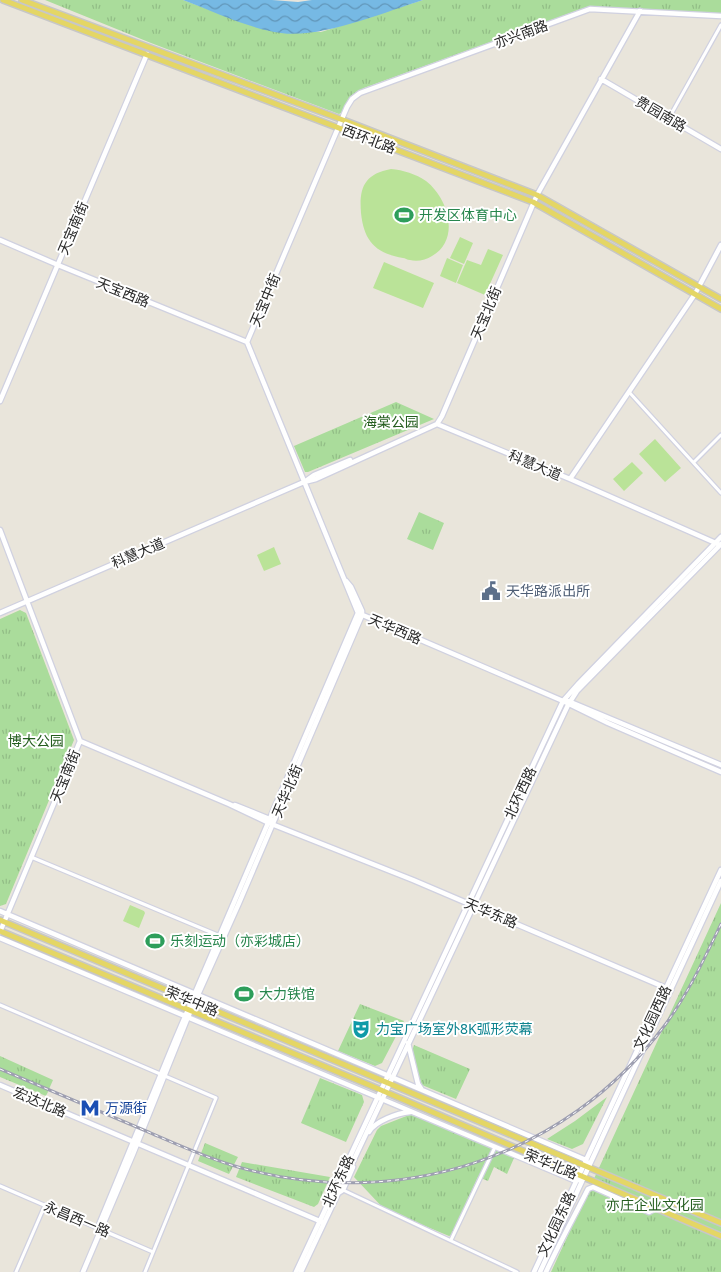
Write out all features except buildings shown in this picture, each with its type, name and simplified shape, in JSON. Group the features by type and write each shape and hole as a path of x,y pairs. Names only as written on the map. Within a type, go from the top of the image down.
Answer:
{"main road":[{"name":"西环北路","path":"3,0 533,202 721,309"},
{"name":"西环北路","path":"22,0 537,195 721,299"},
{"name":"荣华中路","path":"2,921 387,1083"},
{"name":"荣华中路","path":"0,931 383,1091"},
{"name":"荣华北路","path":"387,1083 586,1164 721,1224"},
{"name":"荣华北路","path":"383,1091 580,1178 721,1236"}],"street":[{"name":"亦兴南路","path":"343,120 347,106 360,93 590,9 721,16"},
{"name":"天宝北街","path":"437,424 446,407 533,202 640,11"},
{"path":"668,118 721,25"},
{"name":"天宝南街","path":"0,401 146,54"},
{"name":"贵园南路","path":"601,79 721,149"},
{"name":"天宝中街","path":"304,482 247,342 343,120"},
{"name":"天宝西路","path":"0,240 247,342"},
{"path":"570,479 695,294 721,245"},
{"path":"629,392 721,493"},
{"name":"科慧大道","path":"0,613 324,475 437,424 720,544"},
{"path":"694,462 721,435"},
{"name":"天华西路","path":"304,482 347,588 360,614 721,765"},
{"name":"天宝南街","path":"0,530 80,741 7,915 2,921 0,931"},
{"name":"北环西路","path":"390,1077 567,702 720,544 721,537"},
{"name":"天华北街","path":"190,1010 360,614"},
{"name":"天华西路","path":"567,702 721,772"},
{"name":"天华东路","path":"80,741 271,822 301,832 310,838 668,989"},
{"name":"天华北街","path":"197,995 271,822"},
{"path":"32,857 221,936"},
{"name":"文化园西路","path":"586,1164 721,870"},
{"name":"文化园西路","path":"586,1164 721,881"},
{"name":"北环西路","path":"383,1091 408,1042 470,905"},
{"path":"0,912 422,1090 586,1164 580,1178 531,1162 0,938"},
{"path":"49,932 59,945"},
{"path":"133,986 142,998"},
{"path":"0,1005 216,1098 145,1272"},
{"path":"81,1272 190,1010"},
{"path":"237,1012 249,1025"},
{"path":"408,1042 408,1049 418,1084 422,1090"},
{"path":"321,1066 330,1077"},
{"name":"宏达北路","path":"0,1085 322,1222"},
{"name":"北环东路","path":"296,1272 337,1194 383,1091"},
{"name":"北环东路","path":"301,1272 322,1222 380,1098"},
{"path":"449,1102 460,1114"},
{"path":"337,1194 343,1190 371,1128 403,1113 412,1112"},
{"path":"438,1123 459,1124"},
{"path":"451,1240 495,1147"},
{"path":"521,1151 531,1162"},
{"name":"文化园东路","path":"540,1272 580,1178"},
{"name":"文化园东路","path":"534,1272 580,1178"},
{"name":"永昌西一路","path":"0,1186 153,1252"},
{"path":"551,1249 571,1223 588,1189 592,1187 649,1212 656,1208"},
{"path":"343,1190 518,1272"},
{"path":"16,1272 45,1205"},
{"path":"546,1272 563,1234"}],"green space":[{"path":"45,0 183,0 253,26 321,32 423,0 721,0 721,14 587,7 364,88 351,97 343,112 339,114 151,43"},
{"name":"开发区体育中心","path":"391,169 418,176 426,181 434,188 445,208 449,229 446,240 441,249 427,259 413,261 385,253 373,244 365,231 361,213 362,189 375,174"},
{"path":"460,237 473,243 464,264 450,258"},
{"path":"488,249 503,255 485,295 457,283 467,260 481,265"},
{"path":"447,258 463,265 456,283 440,276"},
{"path":"384,262 434,283 423,308 373,288"},
{"name":"海棠公园","path":"396,402 434,419 305,472 294,446"},
{"path":"655,439 681,468 665,482 639,454"},
{"path":"632,462 643,473 624,491 613,479"},
{"path":"419,512 444,523 433,550 407,539"},
{"path":"274,547 281,564 264,571 257,555"},
{"name":"博大公园","path":"20,610 26,613 74,740 6,904 0,906 0,619"},
{"name":"亦庄企业文化园","path":"721,903 721,1272 551,1272"},
{"path":"130,905 145,913 139,928 123,921"},
{"path":"360,1004 404,1021 382,1063 375,1066 338,1051"},
{"path":"414,1045 470,1069 456,1099 422,1085 411,1054"},
{"path":"0,1056 53,1080 46,1096 0,1077"},
{"path":"320,1078 362,1095 364,1102 346,1142 301,1123"},
{"path":"607,1097 583,1144 572,1149 547,1139 575,1121"},
{"path":"409,1115 414,1115 514,1158 507,1174 494,1167 488,1181 478,1177 452,1235 449,1236 384,1209 354,1177 377,1130 381,1126"},
{"path":"205,1143 238,1157 229,1174 198,1161"},
{"path":"242,1162 330,1177 318,1204 314,1207 236,1177"}],"water":[{"path":"183,0 272,0 298,2 312,0 423,0 352,23 297,34 268,31"}],"railway":[{"path":"0,1069 191,1150 238,1167 298,1179 358,1183 417,1177 474,1163 528,1141 578,1110 624,1071 665,1025 688,989 721,924"}],"place":[{"name":"开发区体育中心","path":"404,215"},
{"name":"天华路派出所","path":"491,591"},
{"name":"乐刻运动（亦彩城店）","path":"155,941"},
{"name":"大力铁馆","path":"244,994"},
{"name":"力宝广场室外8K弧形荧幕","path":"361,1029"},
{"name":"万源街","path":"90,1108"}]}
